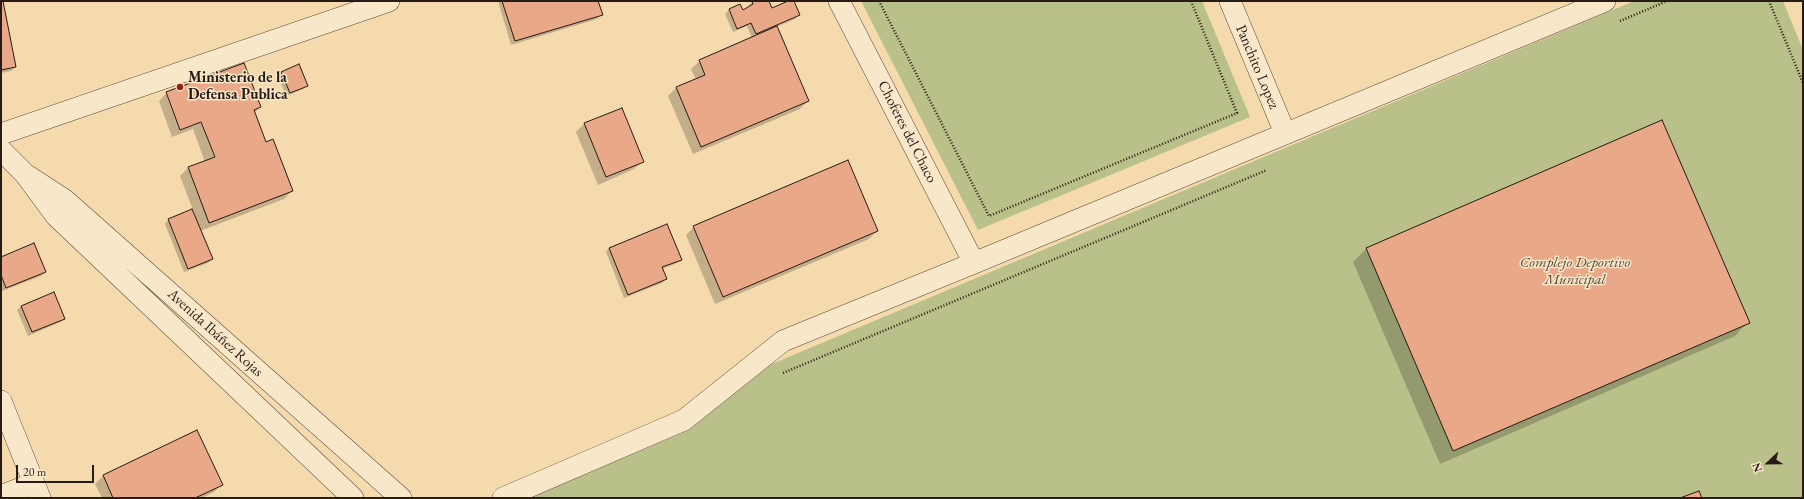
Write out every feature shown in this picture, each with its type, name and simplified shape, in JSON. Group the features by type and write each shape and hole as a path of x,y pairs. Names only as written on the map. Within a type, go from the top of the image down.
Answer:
{"street":[{"path":"1,134 389,1"},
{"name":"Choferes del Chaco","path":"839,1 974,263"},
{"name":"Panchito Lopez","path":"1230,1 1285,133"},
{"path":"503,498 684,420 783,341 1605,1"},
{"name":"Avenida Ibáñez Rojas","path":"1,150 25,174 56,216 353,498"},
{"name":"Avenida Ibáñez Rojas","path":"25,174 65,200 401,498"},
{"path":"1,401 37,491 1,496"}],"path":[{"path":"879,1 988,216 1237,113 1190,1"},
{"path":"1616,23 1667,1"},
{"path":"1769,1 1803,83"},
{"path":"776,376 1270,168"}],"green space":[{"path":"861,1 1202,1 1250,117 978,230"},
{"name":"Complejo Deportivo Municipal","path":"1634,1 1783,1 1803,50 1803,498 526,498 753,372"}],"building":[{"path":"1,1 3,1 16,67 1,70"},
{"path":"502,1 598,1 603,15 515,41"},
{"path":"752,1 769,1 772,8 788,1 794,1 800,15 756,34 751,23 737,29 729,9 740,4 743,10 753,4"},
{"path":"777,26 809,101 701,147 676,87 705,75 699,60"},
{"path":"244,63 261,107 254,110 266,142 273,139 293,191 209,223 188,167 215,157 201,122 180,130 166,92"},
{"path":"299,64 308,86 290,93 281,72"},
{"path":"622,108 644,162 606,177 584,123"},
{"path":"1662,120 1750,323 1453,451 1366,248"},
{"path":"848,160 878,231 723,297 693,226"},
{"path":"192,209 213,259 188,269 168,219"},
{"path":"667,224 682,260 662,267 667,279 628,295 609,248"},
{"path":"34,243 46,272 6,288 1,275 1,257"},
{"path":"54,292 65,319 32,332 21,306"},
{"path":"197,430 223,485 195,498 113,498 103,475"},
{"path":"1699,491 1702,498 1680,498"}],"place":[{"name":"Ministerio de la Defensa Publica","path":"180,87"}]}
